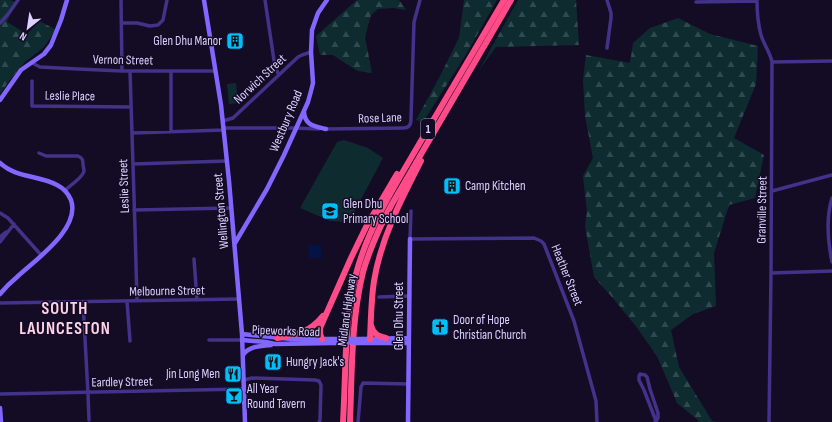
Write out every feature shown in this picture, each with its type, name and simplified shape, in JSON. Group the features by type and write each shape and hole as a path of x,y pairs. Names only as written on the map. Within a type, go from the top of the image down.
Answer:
{"highway":[{"name":"Midland Highway","path":"344,422 349,312 360,261 370,233 383,207 504,0"},
{"name":"Midland Highway","path":"350,422 355,316 364,271 374,243 385,218 406,180 512,0"},
{"path":"322,339 320,331 330,305 372,216 421,135 449,93"},
{"path":"366,341 370,324 374,280 387,232 445,113"},
{"path":"277,342 309,329 320,320 330,305"},
{"path":"370,324 375,334 386,338"}],"main road":[{"path":"0,100 21,70 44,54 51,45 64,12 66,0"},
{"name":"Wellington Street","path":"204,0 223,121 232,208 242,334 245,422"},
{"name":"Westbury Road","path":"235,243 267,189 304,112 310,96 312,83 311,36 313,24 318,13 327,0"},
{"path":"304,112 305,119 309,124 326,129"},
{"path":"0,163 12,171 58,185 69,196 72,202 73,210 68,225 61,236 15,278 0,294"},
{"name":"Glen Dhu Street","path":"408,422 410,384 410,239"},
{"name":"Pipeworks Road","path":"242,334 277,342 322,339 356,343 386,338 409,340"},
{"name":"Pipeworks Road","path":"242,340 277,342 409,340"},
{"path":"243,355 246,350 251,348 277,342"},
{"path":"0,408 1,422"}],"street":[{"path":"0,23 18,0"},
{"path":"121,0 122,71"},
{"path":"121,23 150,26 158,25 163,20 169,0 173,0"},
{"path":"265,0 275,67 279,75"},
{"name":"Rose Lane","path":"132,133 224,129 407,128 410,125 412,118 414,22 420,0"},
{"path":"607,0 611,13 607,48"},
{"path":"696,2 757,0"},
{"name":"Granville Street","path":"757,0 758,24 772,62 769,422"},
{"name":"Norwich Street","path":"223,121 233,118 301,55 311,52"},
{"path":"772,62 832,61"},
{"name":"Vernon Street","path":"32,62 40,67 122,71 215,71"},
{"name":"Leslie Street","path":"130,71 136,301"},
{"path":"171,71 171,132"},
{"name":"Leslie Place","path":"32,81 32,106 131,107"},
{"path":"39,153 46,156 81,157 83,161 83,173 64,190"},
{"path":"133,164 227,162"},
{"path":"772,191 832,175"},
{"path":"832,198 829,210 829,245 832,262"},
{"path":"134,210 232,208"},
{"name":"Glen Dhu Street","path":"410,239 411,211"},
{"path":"0,213 14,224 41,255"},
{"path":"0,237 14,224"},
{"path":"0,242 14,224"},
{"name":"Heather Street","path":"410,239 534,238 541,241 544,244 574,321 596,401 597,422"},
{"path":"194,259 197,300"},
{"path":"771,273 832,271"},
{"path":"379,297 410,296"},
{"name":"Melbourne Street","path":"0,303 239,299"},
{"path":"127,301 130,341"},
{"path":"83,302 89,420"},
{"name":"Pipeworks Road","path":"209,340 242,340"},
{"path":"640,374 647,377 658,413 656,422 639,380 640,374"},
{"path":"244,380 252,378 319,381 321,385 319,422"},
{"path":"358,422 361,387 363,383 410,384"},
{"name":"Eardley Street","path":"0,394 244,389"}],"green space":[{"path":"0,0 10,0 15,2 7,22 27,34 40,21 56,30 44,47 25,62 0,94"},
{"path":"357,0 399,0 406,10 393,8 378,9 371,15 365,37 372,73 358,71 333,55 320,55 316,36"},
{"path":"464,0 497,0 467,53 423,122 416,120 459,38"},
{"path":"518,0 576,0 579,45 496,47 479,70"},
{"path":"678,18 710,34 758,46 756,84 734,138 764,155 755,198 729,205 714,253 716,306 693,314 671,330 679,367 712,421 717,422 699,422 677,403 657,356 635,325 594,277 585,226 587,212 583,176 593,158 585,116 583,80 586,55 630,63 633,43 650,28"},
{"path":"236,83 238,103 229,104 227,84"},
{"path":"344,140 368,148 383,158 349,222 330,221 300,208 337,142"}],"shaded area":[{"path":"308,245 321,245 321,258 309,258"}],"waterway":[{"path":"116,36 121,36"}],"place":[{"name":"Glen Dhu Manor","path":"235,41"},
{"name":"Camp Kitchen","path":"452,186"},
{"name":"Glen Dhu Primary School","path":"330,211"},
{"name":"Door of Hope Christian Church","path":"440,327"},
{"name":"Hungry Jack's","path":"273,362"},
{"name":"Jin Long Men","path":"233,374"},
{"name":"All Year Round Tavern","path":"234,396"}],"district":[{"name":"SOUTH LAUNCESTON","path":"65,319"}]}
